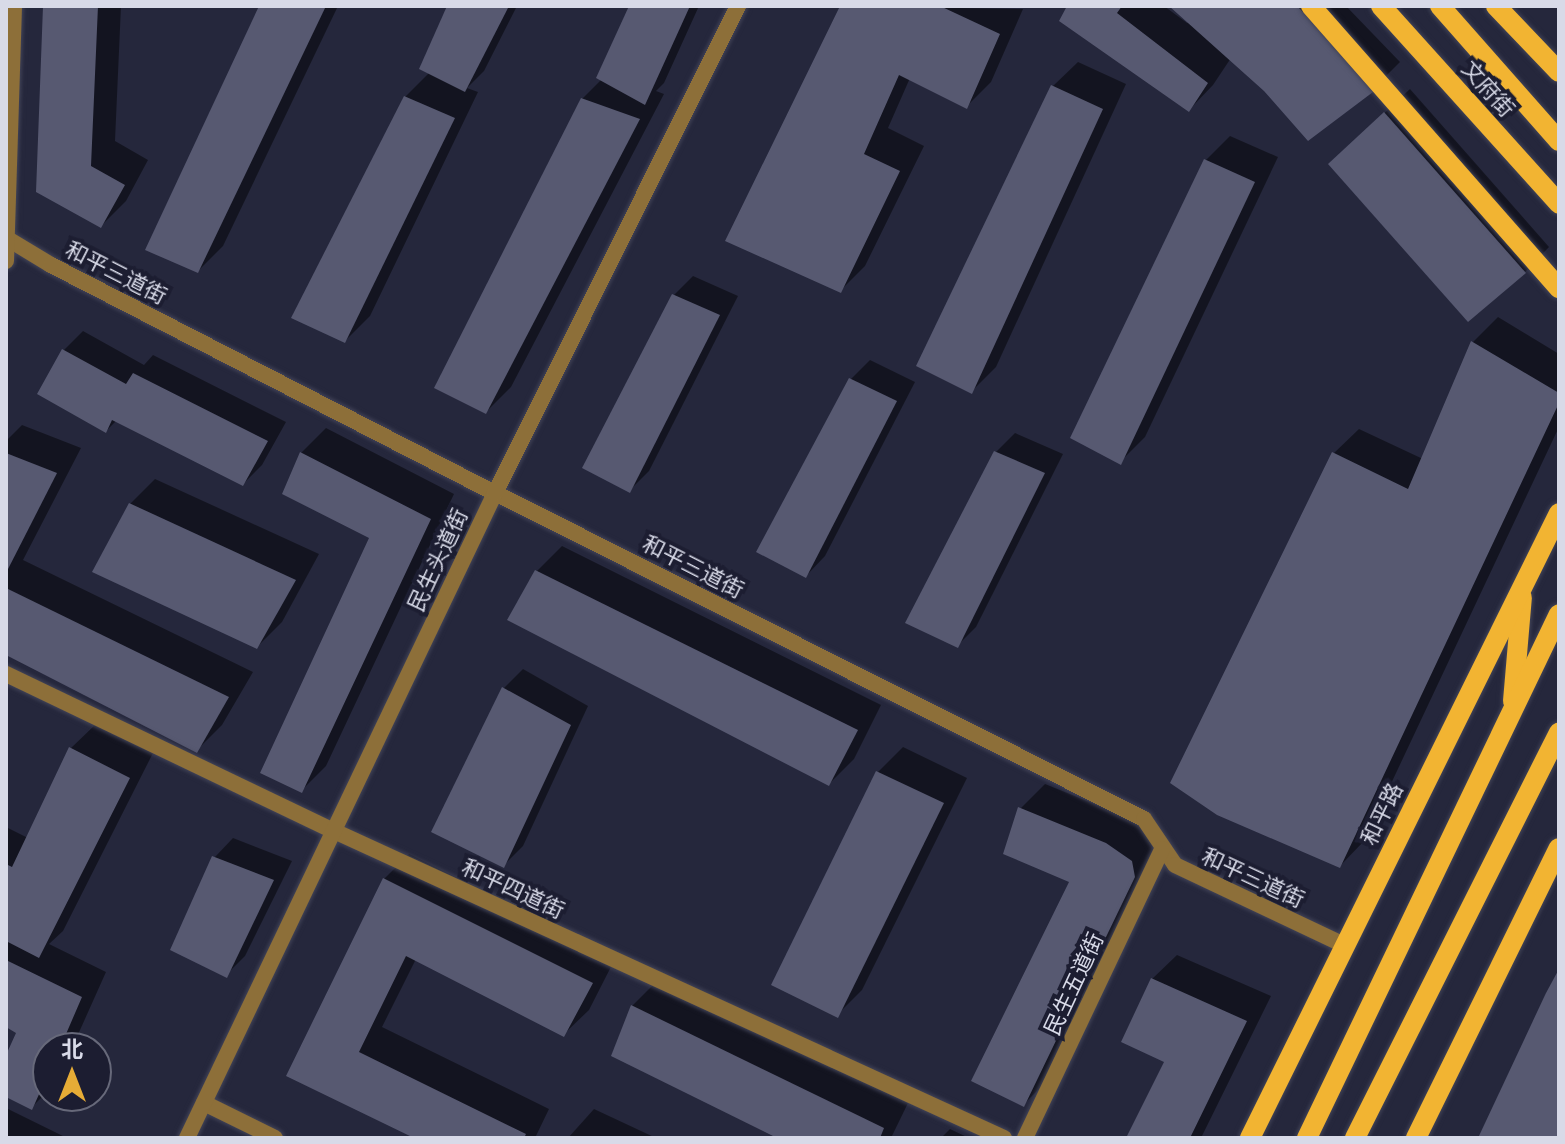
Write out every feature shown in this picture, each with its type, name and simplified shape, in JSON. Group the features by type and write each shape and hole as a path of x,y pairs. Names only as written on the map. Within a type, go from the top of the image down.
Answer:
{"main road":[{"path":"1311,6 1559,288"},
{"name":"文府街","path":"1381,6 1559,204"},
{"name":"文府街","path":"1440,6 1559,141"},
{"path":"1496,6 1559,72"},
{"name":"和平路","path":"1250,1138 1559,513"},
{"path":"1512,714 1523,585"},
{"path":"1307,1138 1559,614"},
{"path":"1355,1138 1559,732"},
{"path":"1416,1138 1559,848"}],"street":[{"path":"6,261 14,6"},
{"name":"民生头道街","path":"187,1138 495,493 738,6"},
{"name":"和平三道街","path":"8,239 51,265 495,493 1144,819 1175,865 1344,945"},
{"name":"和平四道街","path":"6,674 334,831 1004,1138"},
{"name":"民生五道街","path":"1025,1138 1162,849"},
{"path":"204,1103 275,1138"}],"building":[{"path":"43,6 98,6 91,166 125,185 101,228 36,192"},
{"path":"259,6 326,6 198,273 145,250"},
{"path":"447,6 509,6 465,92 419,69"},
{"path":"629,6 690,6 645,105 596,78"},
{"path":"840,6 940,6 1000,34 967,109 899,75 864,154 900,171 841,293 725,241"},
{"path":"1067,6 1122,6 1117,13 1208,83 1189,112 1059,21"},
{"path":"1169,6 1297,6 1377,89 1308,141 1264,91"},
{"path":"1051,85 1103,109 972,394 916,366"},
{"path":"404,96 455,118 345,343 291,318"},
{"path":"581,98 640,119 486,414 434,388"},
{"path":"1384,112 1526,273 1468,322 1328,164"},
{"path":"1204,159 1255,182 1121,465 1070,438"},
{"path":"672,294 720,315 630,493 582,468"},
{"path":"1471,341 1559,393 1559,403 1340,868 1217,815 1170,783 1332,452 1408,489"},
{"path":"62,349 126,384 133,373 268,441 243,486 112,420 106,433 37,394"},
{"path":"849,378 897,401 806,578 756,552"},
{"path":"994,451 1045,473 958,648 905,623"},
{"path":"300,452 431,519 302,793 260,773 369,538 282,494"},
{"path":"6,453 57,473 6,573"},
{"path":"129,503 296,580 257,649 92,572"},
{"path":"535,570 858,730 829,786 507,620"},
{"path":"6,588 229,697 197,753 6,655"},
{"path":"502,687 571,725 504,868 431,832"},
{"path":"69,747 130,778 39,958 6,941 6,864 12,867"},
{"path":"876,771 944,803 838,1018 771,985"},
{"path":"1018,807 1106,843 1132,861 1135,877 1024,1107 971,1081 1069,882 1003,854"},
{"path":"212,856 274,880 227,978 170,950"},
{"path":"383,878 593,983 564,1037 406,956 359,1052 526,1134 524,1138 414,1138 286,1076"},
{"path":"6,960 82,997 67,1032 32,1032 32,1110 6,1097 6,1055 16,1033 6,1027"},
{"path":"1559,969 1559,1138 1478,1138 1546,993"},
{"path":"1151,978 1247,1021 1190,1138 1126,1138 1164,1062 1121,1042"},
{"path":"631,1005 884,1128 880,1138 777,1138 611,1056"}]}
